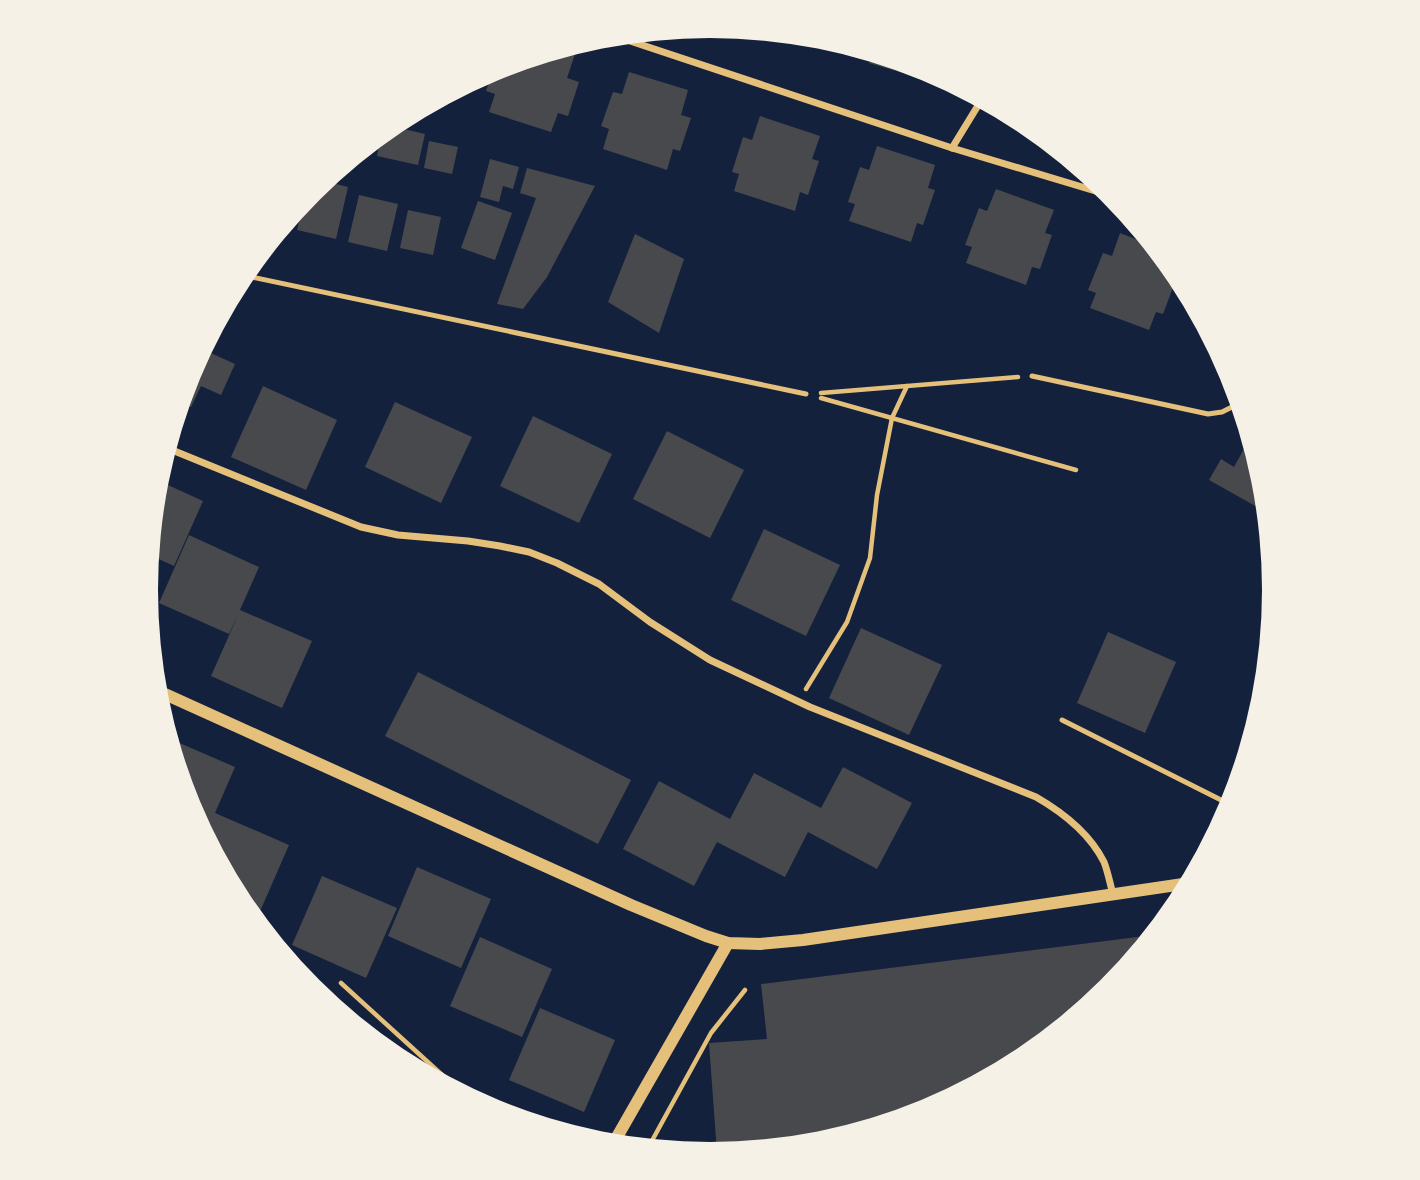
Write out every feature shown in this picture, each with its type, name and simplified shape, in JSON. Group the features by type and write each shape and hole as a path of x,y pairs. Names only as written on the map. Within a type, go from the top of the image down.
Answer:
{"street":[{"path":"637,43 952,148 1089,189"},
{"path":"952,148 977,107"},
{"path":"176,452 361,527 398,535 500,546 529,552 557,563 599,584 650,622 710,660 798,701 1013,786 1062,812 1090,842 1104,863 1113,894"},
{"path":"169,696 631,905 728,943 791,941 1176,885"},
{"path":"619,1134 728,943"}],"lane":[{"path":"255,278 806,394"},
{"path":"1032,376 1208,414 1230,408"},
{"path":"1062,720 1220,800"}],"path":[{"path":"806,394 1032,376"},
{"path":"798,701 847,622 870,558 877,495 892,418 907,386"},
{"path":"806,394 1076,470"},
{"path":"341,983 435,1069"},
{"path":"653,1138 711,1033 745,990"}],"building":[{"path":"575,55 567,78 579,82 568,116 558,113 551,132 489,112 495,94 486,91 488,85 499,80"},
{"path":"629,72 688,90 681,115 691,118 680,151 673,149 667,170 603,149 609,129 601,126 613,92 622,94"},
{"path":"760,116 820,136 812,159 819,161 808,195 800,192 795,211 734,191 739,174 732,172 743,137 752,140"},
{"path":"406,130 425,134 418,165 377,156 378,149"},
{"path":"429,141 458,147 452,174 424,168"},
{"path":"877,146 935,165 928,188 935,190 923,225 917,223 911,242 849,221 855,204 848,202 860,167 869,170"},
{"path":"490,159 519,167 513,189 503,186 499,202 480,197"},
{"path":"527,168 595,186 547,277 523,309 497,304 536,198 520,193"},
{"path":"337,184 348,187 336,239 297,230 299,222"},
{"path":"996,189 1054,210 1045,233 1052,235 1040,269 1032,267 1026,285 966,263 972,247 965,245 979,208 987,211"},
{"path":"359,195 398,204 387,251 348,242"},
{"path":"478,201 512,213 495,260 461,248"},
{"path":"408,210 441,217 433,255 400,248"},
{"path":"1120,233 1136,239 1172,289 1163,314 1156,312 1149,330 1090,308 1096,293 1088,290 1103,253 1112,256"},
{"path":"635,234 684,259 659,333 608,302"},
{"path":"212,353 235,364 221,395 201,386 191,407"},
{"path":"263,386 337,420 306,490 231,457"},
{"path":"395,402 472,437 441,503 365,467"},
{"path":"533,416 612,454 579,523 500,486"},
{"path":"667,431 744,470 710,538 633,499"},
{"path":"1244,450 1255,506 1209,480 1221,459 1234,467"},
{"path":"168,485 203,501 174,566 160,559"},
{"path":"764,529 840,565 806,636 731,600"},
{"path":"189,535 259,567 240,610 312,641 282,708 211,676 239,613 229,634 159,603"},
{"path":"861,628 942,665 909,735 829,698"},
{"path":"1108,632 1176,662 1145,733 1077,703"},
{"path":"418,672 631,780 598,844 385,736"},
{"path":"180,743 235,767 215,813 289,845 261,910 215,834 200,801"},
{"path":"843,767 912,803 877,869 808,832 785,877 717,842 694,886 623,849 659,781 730,819 754,773 821,808"},
{"path":"417,867 491,899 461,968 388,936"},
{"path":"322,876 397,908 366,978 292,945"},
{"path":"480,937 552,969 522,1037 450,1006"},
{"path":"1139,937 1100,980 1046,1028 986,1068 954,1085 921,1100 853,1123 782,1137 716,1142 709,1043 767,1039 761,984"},
{"path":"540,1008 615,1040 584,1112 509,1080"}]}
